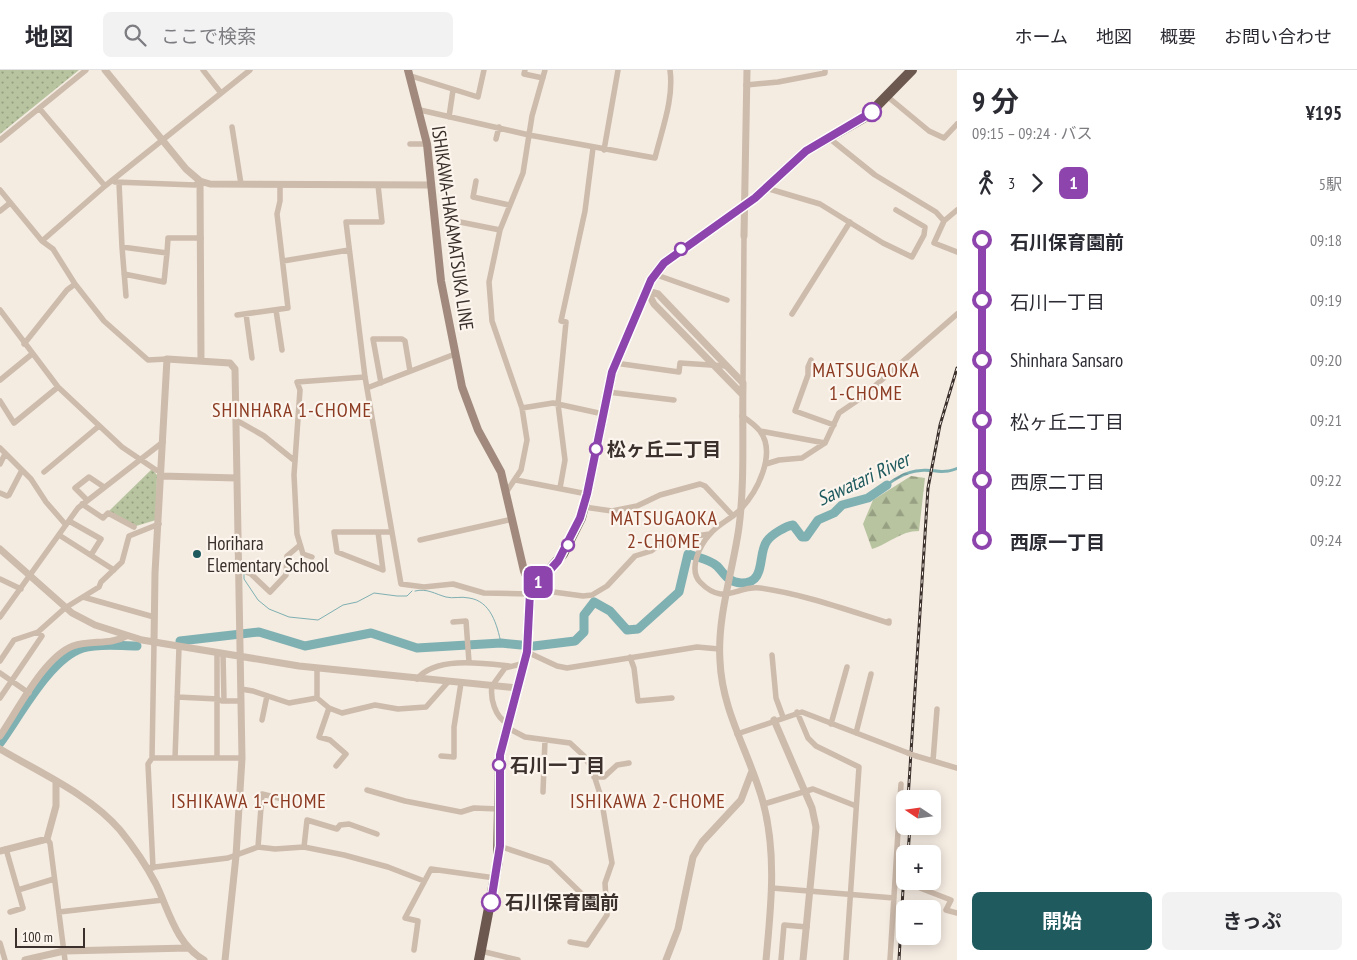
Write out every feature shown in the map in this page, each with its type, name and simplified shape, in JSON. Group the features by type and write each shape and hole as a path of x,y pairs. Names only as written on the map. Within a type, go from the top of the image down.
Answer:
{"highway":[{"path":"480,955 500,846 500,755 506,725 525,663 530,592 563,554 584,507 615,363 654,274 671,256 744,206 800,156 864,119 888,97 912,70"}],"main road":[{"name":"ISHIKAWA-HAKAMATSUKA LINE","path":"410,73 427,144 441,281 455,354 469,410 500,472 507,491 530,592"}],"street":[{"path":"0,140 86,70"},
{"path":"105,70 186,169 200,181 241,184 431,185"},
{"path":"203,70 221,93"},
{"path":"42,242 105,186 250,70"},
{"path":"410,73 453,90 478,97 484,70"},
{"path":"525,70 524,74 543,78"},
{"path":"507,491 521,470 527,448 522,408 495,330 490,305 490,274 500,230 522,173 529,135 546,70"},
{"path":"604,150 618,70"},
{"path":"420,110 529,135 655,158 670,98 672,84 670,70"},
{"path":"746,70 740,509 720,649 724,692 737,734 764,804 772,854 772,888 766,960"},
{"path":"746,85 778,82 825,73 825,70"},
{"path":"448,117 453,90"},
{"path":"888,97 929,131 944,138 957,124"},
{"path":"39,108 105,186"},
{"path":"232,127 241,184"},
{"path":"496,139 499,127"},
{"path":"829,138 875,175 936,212 944,221"},
{"path":"410,144 427,144"},
{"path":"560,488 566,460 558,404 566,322 561,321 585,211 593,148"},
{"path":"110,182 195,185 200,181"},
{"path":"200,181 201,361"},
{"path":"476,181 473,197 509,206"},
{"path":"119,183 126,296"},
{"path":"237,316 288,308 277,214 280,201 280,184"},
{"path":"378,184 382,222 346,222 365,377 401,584 424,587 453,584 484,593 530,592 592,595 607,586 635,556 651,551 666,540 710,534"},
{"path":"766,188 820,204 883,243 912,257 924,235 924,227 896,210"},
{"path":"0,190 42,242 53,249 75,284 104,321 145,358 152,360 167,359 230,363 234,366 241,634 242,758 236,856 225,960"},
{"path":"0,211 10,203"},
{"path":"957,210 944,221 934,243 957,252"},
{"path":"460,222 500,230"},
{"path":"792,314 850,222"},
{"path":"124,274 164,282 168,238 200,238"},
{"path":"122,247 167,253"},
{"path":"283,261 349,250"},
{"path":"654,274 727,300"},
{"path":"24,344 67,290 75,284"},
{"path":"647,291 658,294 743,382"},
{"path":"647,291 654,304 742,394"},
{"path":"0,310 58,387 122,447 161,473 237,478"},
{"path":"276,310 282,350"},
{"path":"246,314 252,358"},
{"path":"766,464 778,460 802,458 825,443 839,413 861,398 957,314"},
{"path":"381,383 373,339 402,339 405,341 410,371"},
{"path":"0,380 32,354"},
{"path":"368,388 455,354"},
{"path":"150,868 148,764 152,758 154,617 167,359"},
{"path":"811,360 808,367 808,375 795,411 834,426"},
{"path":"615,363 679,372 680,363 726,366"},
{"path":"312,557 303,554 300,544 294,475 300,390 297,382 365,377"},
{"path":"0,401 14,423 58,387"},
{"path":"608,392 674,400"},
{"path":"522,408 558,404 603,414"},
{"path":"742,416 760,431 764,438 766,464 758,485 740,509 710,534 701,549 694,573 700,582 727,596 758,588 795,596 888,623 889,621"},
{"path":"236,420 264,436 295,461"},
{"path":"44,472 99,426"},
{"path":"760,431 825,443"},
{"path":"0,617 3,608 21,589 82,504 163,442"},
{"path":"0,448 22,470 68,523 101,539 91,555"},
{"path":"0,464 5,454"},
{"path":"0,493 7,496 9,494 22,470"},
{"path":"87,500 75,488 89,477 104,487"},
{"path":"516,480 587,494"},
{"path":"584,507 612,512 637,506 660,494 700,484 705,486 733,516"},
{"path":"82,504 103,518 108,513 134,527"},
{"path":"420,540 513,519"},
{"path":"0,661 14,640 38,632 65,608 99,587 122,562 129,536 159,524"},
{"path":"378,532 383,570 337,552 334,532 378,532 392,532"},
{"path":"59,536 114,570"},
{"path":"239,569 251,574 270,592 286,575 286,556 300,544"},
{"path":"0,549 65,608 88,622 126,636 154,643 317,668 517,688"},
{"path":"0,578 21,589"},
{"path":"83,597 154,617"},
{"path":"453,622 466,621 469,662"},
{"path":"0,698 42,636 38,632"},
{"path":"0,736 50,663 66,650 89,642 117,640 126,636"},
{"path":"175,758 179,647"},
{"path":"527,652 562,667 697,647 720,649"},
{"path":"217,758 220,654"},
{"path":"772,655 776,698 783,717"},
{"path":"630,657 634,668 638,701 672,698"},
{"path":"417,679 423,672 446,665 469,662 508,666 525,663"},
{"path":"508,666 502,670 492,686 494,704 502,721 524,737 570,743 588,762 605,812 612,863 606,876 605,897 607,915 586,945 570,942"},
{"path":"832,724 847,667"},
{"path":"317,668 317,698"},
{"path":"0,673 29,693"},
{"path":"856,733 872,674"},
{"path":"242,690 253,691 289,703 317,698 329,708 342,714 375,706 398,709 426,707 449,682"},
{"path":"441,756 454,757 454,727 461,682"},
{"path":"262,720 267,696"},
{"path":"177,697 241,701"},
{"path":"329,708 319,737 330,740 346,754 336,766"},
{"path":"933,761 937,708"},
{"path":"737,734 797,712 806,713 916,756 957,768"},
{"path":"797,712 808,738 816,746 859,767 846,960"},
{"path":"774,720 812,808 816,827 803,960"},
{"path":"543,792 545,740"},
{"path":"0,749 107,816 150,868 163,900 188,948 204,960"},
{"path":"152,758 242,758"},
{"path":"594,777 604,777 617,765 629,763"},
{"path":"666,960 678,929 693,857 702,842 741,800 752,771"},
{"path":"56,783 56,806 47,839 50,843 65,960"},
{"path":"890,960 901,784"},
{"path":"367,790 405,801 461,812 474,808 499,809"},
{"path":"764,804 805,791 817,790 856,806"},
{"path":"258,846 262,794 291,801"},
{"path":"304,847 307,820 338,829 340,825 349,824 377,834"},
{"path":"10,912 23,908 3,850 47,839"},
{"path":"150,868 236,856 258,846 275,849 304,847 388,867 424,882"},
{"path":"500,846 550,862 584,896 605,897"},
{"path":"414,950 418,921 405,918 430,871 434,869 495,878"},
{"path":"18,890 54,880"},
{"path":"772,888 894,898"},
{"path":"925,890 951,900 946,910 957,913"},
{"path":"59,912 163,900"},
{"path":"781,960 784,925 807,927"},
{"path":"0,942 4,960"},
{"path":"25,960 64,951 188,948"},
{"path":"480,955 518,960"}],"green space":[{"path":"0,70 79,70 0,134"},
{"path":"152,469 157,475 156,520 136,526 109,511"},
{"path":"911,476 925,478 919,531 900,535 872,549 863,524 873,500"}],"water":[{"path":"957,467 957,470 946,473 921,472 909,474 893,482 879,493 877,491 892,479 916,469 947,470"}],"waterway":[{"name":"Sawatari River","path":"534,646 575,641 584,632 584,615 594,602 610,611 627,630 638,629 679,592 688,554 714,564 732,581 749,582 755,579 758,574 764,547 769,538 776,533 793,525 802,537 806,537 818,520 834,513 842,505 868,498 887,485"},
{"path":"244,572 244,579 258,600 269,609 289,617 318,620 343,605 357,602 374,593 407,596 412,591"},
{"path":"415,591 427,591 449,598 463,597 477,600 492,615 501,643"},
{"name":"Sawatari River","path":"180,641 259,632 305,646 371,633 417,648 501,643 521,645"},
{"name":"Sawatari River","path":"0,743 48,675 71,654 83,648 96,646 137,646"}],"railway":[{"path":"909,790 928,488 940,425 957,368"},
{"path":"909,835 909,845"},
{"path":"899,960 903,890"}],"bus line":[{"name":"1","path":"491,902 500,846 498,769 503,739 527,652 530,592 563,554 580,518 587,494 612,372 651,280 664,263 755,198 806,151 854,125 872,112"}],"place":[{"name":"松ヶ丘二丁目","path":"596,449"},
{"name":"Horihara Elementary School","path":"197,554"},
{"name":"石川一丁目","path":"499,765"},
{"name":"石川保育園前","path":"491,902"}],"district":[{"name":"MATSUGAOKA 1-CHOME","path":"866,382"},
{"name":"SHINHARA 1-CHOME","path":"292,410"},
{"name":"MATSUGAOKA 2-CHOME","path":"664,530"},
{"name":"ISHIKAWA 1-CHOME","path":"249,801"},
{"name":"ISHIKAWA 2-CHOME","path":"648,801"}]}
